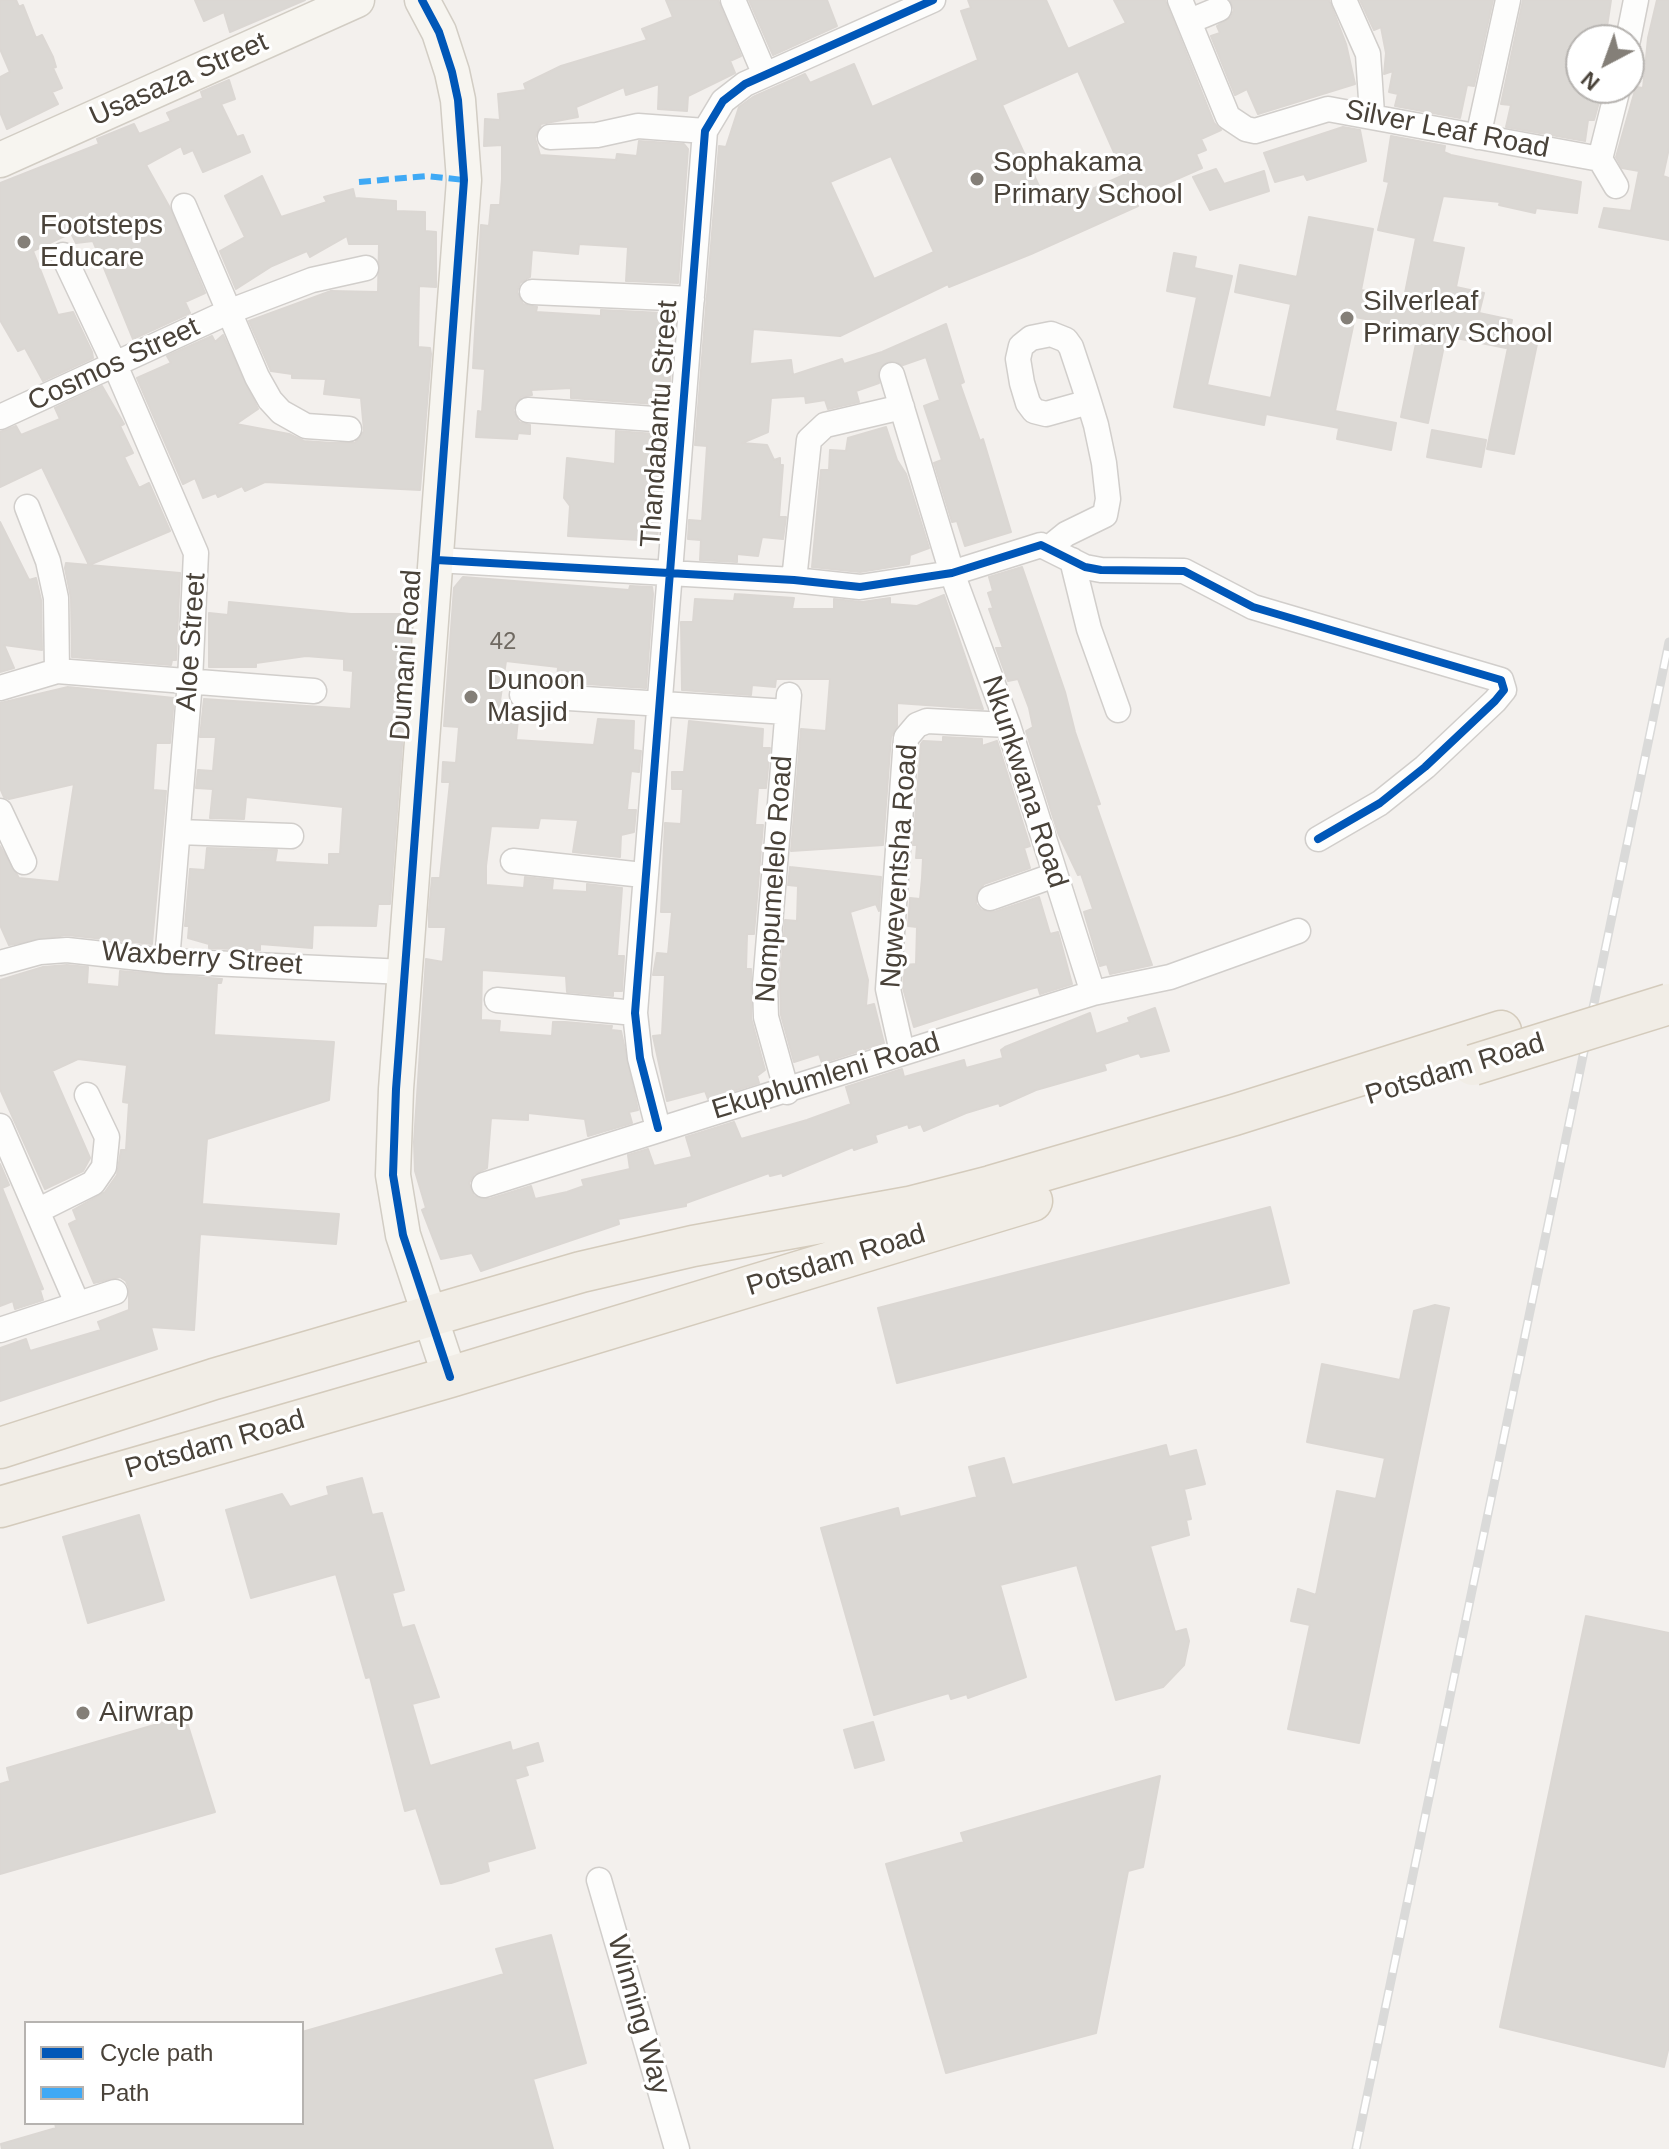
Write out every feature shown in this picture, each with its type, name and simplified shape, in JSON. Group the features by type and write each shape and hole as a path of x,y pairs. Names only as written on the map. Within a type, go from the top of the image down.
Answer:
{"main road":[{"name":"Potsdam Road","path":"0,1448 214,1379 581,1272 693,1246 909,1207 991,1186 1234,1115 1669,978"},
{"name":"Potsdam Road","path":"0,1507 828,1265 1669,1004"}],"street":[{"name":"Usasaza Street","path":"0,160 357,0"},
{"name":"Dumani Road","path":"422,0 439,32 452,72 458,100 464,180 405,972 393,1175 403,1235 450,1377"},
{"path":"733,0 765,75"},
{"name":"Thandabantu Street","path":"658,1128 640,1058 635,1013 643,875 662,702 705,131 723,101 745,84 933,0"},
{"path":"1344,0 1368,54 1372,114"},
{"path":"1478,137 1508,0"},
{"path":"1631,24 1636,0"},
{"name":"Silver Leaf Road","path":"1219,9 1185,10 1219,99 1236,124 1255,131 1328,109 1372,114 1600,159"},
{"path":"1614,104 1600,159 1616,186"},
{"path":"550,137 597,135 638,126 705,131"},
{"path":"184,206 257,377 281,412 306,426 349,429"},
{"name":"Aloe Street","path":"63,255 115,365 196,553 190,681 167,961"},
{"name":"Cosmos Street","path":"0,417 228,312 312,280 366,268"},
{"path":"532,292 692,299"},
{"name":"Nkunkwana Road","path":"892,375 952,573 1008,725 1093,993"},
{"path":"436,560 794,580 860,587 891,585 952,573 1043,546 1101,518 1107,509 1104,463 1089,402"},
{"path":"794,580 809,440 825,425 902,407"},
{"path":"528,410 682,421"},
{"path":"27,507 48,561 56,598 57,671"},
{"path":"1043,546 1101,570 1184,571 1253,607 1501,680 1505,687 1502,693 1425,767 1380,803 1318,839"},
{"path":"1072,560 1089,629 1118,710"},
{"path":"0,688 57,671 314,691"},
{"name":"Nompumelelo Road","path":"522,695 788,704 765,985 770,1036 787,1092"},
{"name":"Ngweventsha Road","path":"902,1052 888,989 906,738 917,725 927,721 1008,725"},
{"path":"0,811 24,862"},
{"path":"178,832 291,836"},
{"path":"513,861 643,875"},
{"path":"990,898 1055,875"},
{"name":"Ekuphumleni Road","path":"484,1185 658,1128 787,1092 902,1052 1093,993 1170,977 1298,931"},
{"name":"Waxberry Street","path":"0,963 40,952 67,950 167,961 405,972"},
{"path":"497,1000 635,1013"},
{"path":"39,1210 93,1183 104,1167 107,1137 87,1095"},
{"path":"0,1126 77,1303"},
{"path":"0,1330 115,1292"},
{"name":"Winning Way","path":"599,1880 677,2149"}],"building":[{"path":"0,0 16,0 19,7 23,5 36,38 42,35 53,57 56,67 53,68 62,88 52,92 58,104 7,129 0,112 0,77 10,72 0,49"},
{"path":"195,0 305,0 230,32 224,12 204,21"},
{"path":"666,0 718,0 741,56 730,61 735,73 688,96 687,111 658,109 659,84 626,95 624,87 576,107 578,117 541,124 535,138 540,155 616,160 617,154 637,156 639,141 684,144 688,149 678,283 626,281 628,247 579,244 578,254 532,250 530,277 520,283 517,292 523,304 537,307 536,312 601,316 601,310 663,313 660,362 671,364 669,396 656,394 655,404 571,398 571,388 531,390 532,395 521,397 513,410 519,422 530,425 530,434 518,433 517,439 476,437 478,411 482,412 485,369 473,368 481,225 489,226 491,205 500,205 502,179 502,145 484,146 485,119 500,120 498,94 526,90 524,84 561,66 647,40 642,29 673,17"},
{"path":"749,0 827,0 837,26 773,55"},
{"path":"968,0 1046,0 1068,49 1126,23 1114,0 1165,0 1214,123 1221,130 1201,139 1206,150 1196,154 1202,168 1134,198 1138,206 1031,254 949,287 948,284 840,336 753,329 750,364 791,360 793,375 842,359 844,364 882,352 946,324 964,382 960,384 980,441 983,439 1011,532 965,546 957,521 952,522 934,463 942,460 924,406 940,400 926,357 903,365 888,361 878,371 879,383 856,391 859,402 828,409 825,400 806,403 805,396 771,398 768,432 742,443 767,445 774,460 780,458 780,465 783,465 779,517 786,517 783,539 762,537 758,556 737,554 737,562 700,560 701,540 688,539 689,520 702,521 707,446 695,445 719,146 726,147 739,107 753,97 805,74 810,83 854,64 872,107 978,60 961,11 971,8","holes":["1078,71 1124,175 1049,208 1002,105","891,156 934,252 874,279 830,182"]},
{"path":"1230,0 1329,0 1346,44 1355,84 1258,114 1247,89 1235,95 1211,36 1220,33 1217,26 1231,17 1234,10"},
{"path":"1360,0 1493,0 1474,86 1467,85 1460,118 1395,106 1398,94 1389,92 1393,71 1384,74 1386,53 1381,27 1374,30"},
{"path":"1523,0 1611,0 1607,24 1565,24 1565,104 1598,104 1594,120 1588,120 1585,141 1506,127 1511,105 1501,104"},
{"path":"1657,0 1669,0 1669,148 1663,176 1669,178 1669,240 1599,227 1604,208 1631,211 1639,171 1622,168 1616,157 1631,104 1645,104 1648,38"},
{"path":"229,80 235,99 221,104 237,137 243,135 250,152 203,172 193,150 184,154 181,146 146,165 170,208 205,293 185,302 190,313 133,339 93,241 76,243 71,233 33,251 58,315 73,312 93,358 43,381 25,348 18,351 0,320 0,183 99,144 97,139 134,124 139,134 171,121 167,113 203,98 201,92"},
{"path":"1343,127 1360,130 1366,161 1307,180 1304,174 1275,182 1264,153"},
{"path":"1391,136 1445,146 1444,152 1451,155 1581,182 1577,213 1536,208 1535,213 1499,205 1500,202 1443,196 1432,242 1464,248 1456,287 1484,293 1479,313 1512,320 1506,348 1446,336 1428,423 1401,417 1419,329 1355,317 1335,411 1396,423 1391,450 1337,439 1339,428 1266,414 1264,425 1174,407 1197,297 1167,291 1174,253 1196,257 1194,268 1232,276 1207,385 1271,398 1291,304 1235,292 1240,265 1297,277 1309,217 1373,229 1361,290 1404,298 1416,238 1378,230 1389,182 1384,181"},
{"path":"1216,169 1224,184 1264,171 1269,191 1210,210 1193,177"},
{"path":"262,176 281,217 327,202 324,197 353,189 355,198 396,201 396,211 425,212 425,231 436,232 436,287 419,286 418,347 430,348 431,354 420,490 265,482 245,491 242,486 218,497 216,493 203,498 195,478 183,484 137,378 171,363 167,356 212,336 215,342 223,335 258,409 236,424 289,434 304,441 333,443 355,443 364,431 361,398 324,394 326,379 292,378 292,374 271,371 249,321 331,291 378,292 379,244 349,244 347,236 310,257 307,251 272,266 236,289 220,251 245,237 225,196"},
{"path":"1510,338 1537,344 1514,454 1487,449"},
{"path":"102,386 124,424 120,426 133,453 124,457 139,488 149,483 170,531 89,565 42,467 0,487 0,432 16,426 21,435 60,419 55,408"},
{"path":"886,427 897,460 906,474 929,548 910,555 909,564 860,572 812,567 821,470 829,470 830,450 846,451 848,438"},
{"path":"1432,430 1486,440 1481,467 1427,457"},
{"path":"616,431 655,434 655,441 665,444 657,480 662,480 657,541 568,536 570,506 564,498 567,458 615,464"},
{"path":"0,522 29,580 36,578 41,600 42,650 4,645 14,668 0,672"},
{"path":"66,563 180,573 176,660 172,660 171,665 72,657 71,598"},
{"path":"1022,567 1100,804 1096,805 1152,965 1110,974 1107,964 1100,966 1084,912 1093,909 1081,874 1078,875 1058,833 1026,731 1033,727 1029,708 1018,679 1008,681 996,648 1003,648 989,609 993,608 988,593 993,591 989,577"},
{"path":"463,577 629,590 630,586 652,587 653,594 646,688 557,682 558,667 506,661 500,701 519,709 516,740 594,745 598,719 634,721 633,750 641,751 639,772 631,771 627,810 636,810 634,832 621,835 620,857 573,852 578,820 540,818 538,828 491,826 486,866 486,885 524,888 525,877 553,880 552,890 587,892 587,884 622,888 617,956 624,956 622,991 613,991 613,996 567,992 566,976 482,970 481,1020 500,1021 499,1032 552,1036 553,1022 612,1026 611,1030 621,1031 638,1110 629,1112 632,1123 588,1136 585,1119 528,1113 528,1120 491,1118 487,1168 474,1174 469,1183 474,1196 489,1199 531,1186 535,1199 567,1192 584,1186 582,1180 630,1169 628,1155 648,1149 654,1166 692,1157 686,1137 734,1122 741,1139 807,1120 851,1104 846,1087 902,1069 904,1077 964,1060 966,1068 1003,1058 1001,1050 1005,1047 1090,1013 1096,1034 1130,1022 1128,1018 1155,1008 1169,1051 1141,1057 1139,1053 1104,1064 1106,1070 1036,1090 1000,1106 999,1103 966,1113 924,1131 921,1124 909,1128 908,1124 875,1135 877,1142 854,1150 853,1147 783,1176 782,1173 770,1176 769,1173 686,1203 686,1206 618,1219 619,1224 481,1271 472,1253 441,1259 422,1210 426,1208 415,1171 414,1142 426,959 443,962 446,927 429,927 429,910 432,878 440,878 450,782 442,782 443,762 456,763 459,727 444,726 454,588"},
{"path":"735,594 794,598 792,609 834,609 834,599 862,602 890,598 890,604 917,606 944,595 983,709 897,703 897,726 891,737 883,845 791,851 801,729 826,731 830,679 776,679 775,687 752,685 751,695 682,690 681,622 693,622 695,599 734,601"},
{"path":"229,602 351,614 412,614 390,904 378,904 376,926 313,925 312,948 260,944 260,950 209,948 209,944 188,938 189,926 185,926 190,869 205,870 207,848 277,850 275,862 329,865 329,854 340,854 343,807 246,797 244,819 210,818 213,789 196,788 198,770 213,771 216,737 200,737 204,699 351,709 353,671 344,670 344,659 306,656 256,663 256,667 209,667 209,613 228,615"},
{"path":"68,687 174,698 170,743 156,743 153,790 166,791 152,944 66,935 9,945 0,925 0,846 19,878 59,882 74,784 9,799 4,797 0,788 0,703"},
{"path":"689,721 763,729 762,748 770,748 766,788 758,788 755,825 763,825 754,934 747,934 746,969 751,969 751,1018 765,1070 757,1076 759,1083 708,1099 705,1091 667,1101 653,1036 662,1035 665,975 653,975 657,953 668,954 672,912 661,912 665,823 681,824 683,789 672,789 672,772 684,772"},
{"path":"943,737 982,739 982,746 997,741 1030,846 1024,848 1030,868 984,884 976,895 976,904 981,910 994,912 1039,897 1050,934 1058,932 1072,984 1040,994 1038,987 1030,989 914,1027 903,988 905,965 916,964 917,927 908,926 910,898 920,899 922,878 923,858 916,858 917,845 913,845 921,744 923,741 943,742"},
{"path":"790,867 881,877 879,911 876,904 850,912 868,980 866,1006 874,1004 884,1043 822,1063 819,1054 794,1062 781,1015 780,985 785,920 797,921 798,886 788,885"},
{"path":"43,967 88,967 87,984 119,987 120,971 222,979 221,983 217,983 214,1035 334,1042 329,1100 207,1139 202,1204 339,1214 336,1244 200,1234 194,1330 151,1327 157,1349 0,1401 0,1348 26,1339 30,1351 101,1330 98,1322 129,1310 126,1281 120,1277 94,1283 69,1224 77,1220 73,1210 105,1192 117,1175 121,1150 126,1150 129,1103 123,1102 127,1065 78,1059 52,1071 90,1158 83,1171 45,1189 0,1089 0,980"},
{"path":"0,1164 9,1185 2,1188 43,1289 40,1290 43,1300 15,1309 13,1301 0,1306"},
{"path":"1270,1207 1289,1283 897,1383 878,1308"},
{"path":"1435,1305 1449,1308 1359,1743 1288,1729 1310,1625 1291,1621 1298,1589 1316,1595 1337,1491 1376,1499 1385,1458 1307,1442 1322,1364 1400,1380 1414,1311"},
{"path":"1166,1445 1169,1457 1196,1450 1205,1484 1184,1489 1191,1519 1186,1520 1189,1535 1150,1546 1175,1632 1186,1629 1189,1641 1184,1665 1163,1687 1116,1700 1077,1565 1000,1585 1026,1677 968,1698 967,1694 951,1699 949,1693 874,1715 821,1528 898,1508 900,1517 977,1497 969,1467 1004,1458 1012,1485"},
{"path":"362,1478 372,1515 382,1513 404,1590 392,1593 402,1628 414,1625 439,1697 412,1704 430,1766 510,1742 512,1751 538,1743 543,1761 525,1766 528,1775 515,1779 535,1848 487,1862 489,1871 451,1883 441,1884 416,1808 405,1811 370,1677 366,1678 336,1574 251,1598 226,1510 282,1494 290,1507 329,1495 327,1487"},
{"path":"139,1515 164,1600 88,1623 63,1537"},
{"path":"1586,1616 1669,1633 1669,2046 1664,2067 1500,2027"},
{"path":"185,1716 215,1812 0,1874 0,1784 10,1781 7,1768"},
{"path":"873,1722 884,1760 855,1768 844,1730"},
{"path":"1160,1776 1143,1867 1128,1871 1096,2033 946,2073 886,1864 964,1842 961,1833"},
{"path":"551,1935 586,2063 533,2079 553,2149 2,2149 1,2144 56,2128 55,2125 304,2125 304,2031 504,1974 496,1949"}],"railway":[{"path":"1356,2149 1669,642"}],"marked path":[{"path":"359,182 427,176 464,180"}],"cycle path":[{"path":"422,0 439,32 452,72 458,100 464,180 396,1089 393,1175 403,1235 450,1377"},
{"path":"658,1128 640,1058 635,1013 705,131 723,101 745,84 933,0"},
{"path":"436,560 794,580 860,587 952,573 1041,545 1085,567 1101,570 1184,571 1253,607 1501,680 1504,690 1495,701 1425,767 1380,803 1318,839"}],"place":[{"name":"Sophakama Primary School","path":"977,179"},
{"name":"Footsteps Educare","path":"24,242"},
{"name":"Silverleaf Primary School","path":"1347,318"},
{"name":"Dunoon Masjid","path":"471,697"},
{"name":"Airwrap","path":"83,1713"}]}
